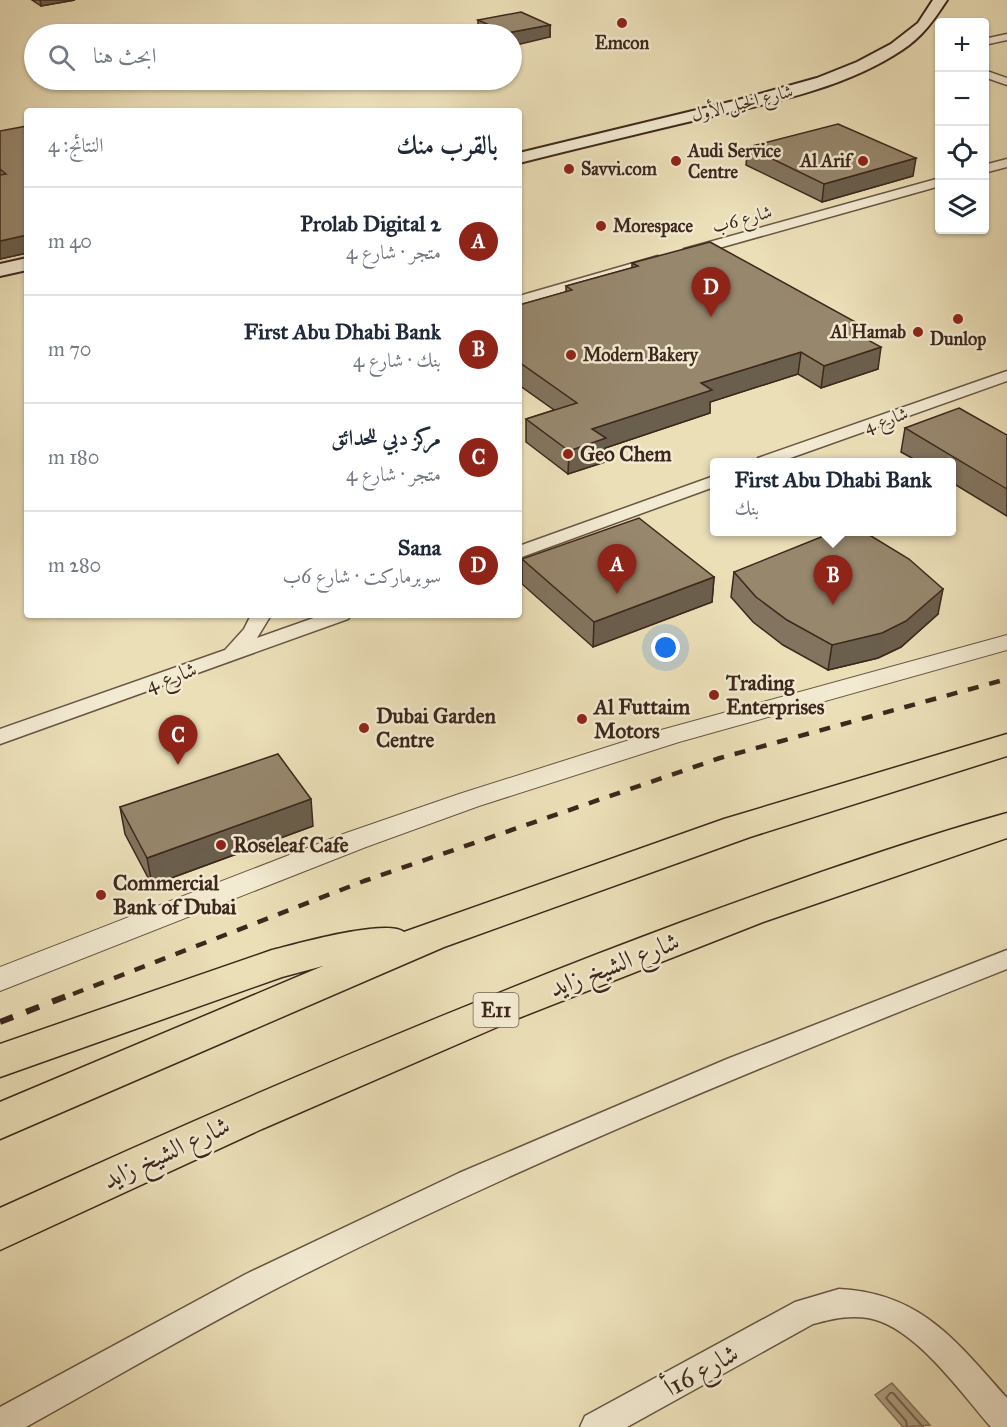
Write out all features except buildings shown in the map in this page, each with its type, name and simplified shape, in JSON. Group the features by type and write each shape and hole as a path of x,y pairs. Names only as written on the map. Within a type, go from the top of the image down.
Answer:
{"highway":[{"path":"0,1121 430,937 737,828 1007,745"},
{"name":"شارع الشيخ زايد","path":"0,1230 156,1156 463,1023 735,918 1007,825"},
{"path":"0,1061 272,965 351,946 430,937"}],"main road":[{"name":"شارع الخيل الأول","path":"522,147 743,95 823,72 884,42 908,22 923,0"},
{"name":"شارع الخيل الأول","path":"522,157 729,107 828,79 867,63 903,42 928,21 940,0"},
{"path":"0,270 24,265"},
{"path":"0,280 24,275"}],"street":[{"path":"989,41 1007,37"},
{"path":"989,75 1007,82"},
{"path":"989,168 1007,163"},
{"name":"شارع 6ب","path":"522,300 935,183"},
{"name":"شارع 4","path":"775,458 1007,376"},
{"path":"522,551 710,482"},
{"path":"228,656 254,632 260,618"},
{"name":"شارع 4","path":"0,737 333,618"},
{"path":"0,979 356,840 469,800 723,721 1007,642"},
{"path":"0,1424 267,1279 393,1218 730,1068 1007,960"},
{"name":"شارع 16أ","path":"596,1427 806,1312 822,1305 850,1302 879,1306 896,1313 926,1334 1007,1421"}],"water":[{"path":"892,1383 930,1425 903,1427 875,1395"}],"railway":[{"path":"73,994 364,881 720,758 1007,679"},
{"path":"0,1022 77,992"}],"place":[{"name":"Emcon","path":"622,23"},
{"name":"Audi Service Centre","path":"676,161"},
{"name":"Al Arif","path":"863,161"},
{"name":"Savvi.com","path":"569,169"},
{"name":"Morespace","path":"601,226"},
{"name":"Sana","path":"711,317"},
{"name":"Dunlop","path":"958,319"},
{"name":"Al Hamab","path":"918,332"},
{"name":"Modern Bakery","path":"571,355"},
{"name":"Geo Chem","path":"568,454"},
{"name":"Prolab Digital 2","path":"617,594"},
{"name":"First Abu Dhabi Bank","path":"833,605"},
{"name":"Trading Enterprises","path":"714,695"},
{"name":"Al Futtaim Motors","path":"582,719"},
{"name":"Dubai Garden Centre","path":"364,728"},
{"name":"مركز دبي للحدائق","path":"178,765"},
{"name":"Roseleaf Cafe","path":"221,845"},
{"name":"Commercial Bank of Dubai","path":"101,895"}]}
